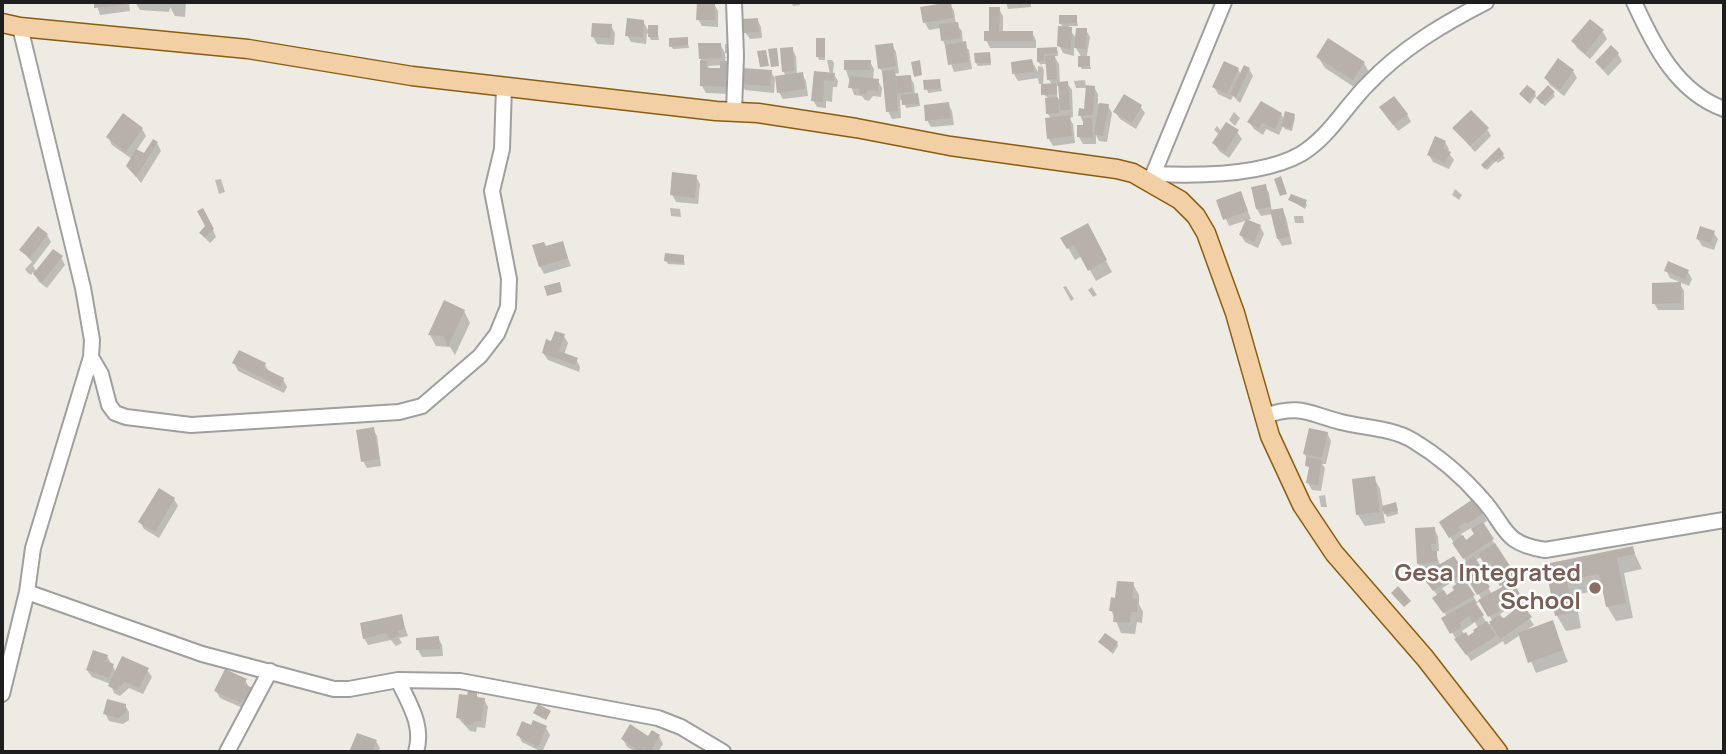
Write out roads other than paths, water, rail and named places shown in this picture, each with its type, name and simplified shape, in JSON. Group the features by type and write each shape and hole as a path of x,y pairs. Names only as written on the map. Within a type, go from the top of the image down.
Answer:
{"main road":[{"path":"2,23 248,49 357,69 734,111 856,128 950,146 1117,169 1151,178 1180,200 1206,233 1234,313 1264,416 1290,482 1318,531 1425,658 1498,752"}],"street":[{"path":"734,2 734,111"},
{"path":"1224,2 1151,178 1251,170 1301,154 1326,133 1360,92 1392,61 1447,22 1486,2"},
{"path":"1634,2 1677,78 1706,103 1724,109"},
{"path":"2,694 27,593 33,548 91,357 92,340 83,288 20,27"},
{"path":"91,357 101,374 105,398 109,405 116,413 126,417 191,425 398,412 422,406 480,356 497,334 508,307 509,279 492,191 502,149 504,86"},
{"path":"1264,416 1282,410 1300,409 1350,424 1392,431 1411,440 1428,451 1482,499 1510,537 1531,548 1545,550 1724,520"},
{"path":"27,593 202,654 334,689 398,680 460,681 657,718 681,727 723,752"},
{"path":"227,752 270,671"},
{"path":"398,680 419,729 420,739 416,752"}],"place":[{"name":"Gesa Integrated School","path":"1595,588"}]}
